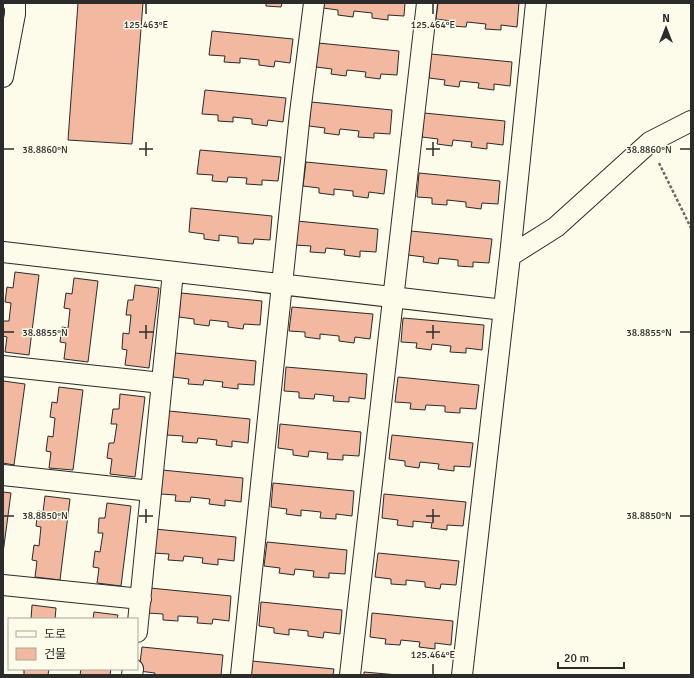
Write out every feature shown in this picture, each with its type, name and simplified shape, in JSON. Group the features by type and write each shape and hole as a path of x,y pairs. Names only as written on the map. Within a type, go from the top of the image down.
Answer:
{"street":[{"path":"3,77 15,14 14,4 12,3"},
{"path":"241,675 300,112 314,3"},
{"path":"350,675 427,3"},
{"path":"462,675 510,256 536,3"},
{"path":"510,256 556,227 650,142 691,122"},
{"path":"3,252 504,310"},
{"path":"138,624 173,272"},
{"path":"3,366 162,383"},
{"path":"3,475 151,491"},
{"path":"3,585 141,599"}],"path":[{"path":"650,142 661,168 691,228"}],"building":[{"path":"78,3 143,3 132,144 68,140"},
{"path":"266,3 282,3 281,7 266,6"},
{"path":"323,3 405,3 404,16 388,15 388,20 372,18 372,13 354,11 353,17 338,15 338,10 323,8"},
{"path":"438,3 519,3 517,27 501,25 501,30 485,29 486,24 467,22 466,27 451,26 451,21 436,19"},
{"path":"212,31 293,39 290,63 275,61 274,67 259,65 259,60 240,58 240,63 224,62 225,56 209,55"},
{"path":"318,43 399,51 397,75 381,74 380,79 365,77 366,72 347,70 346,76 331,74 332,69 316,67"},
{"path":"431,54 512,62 510,86 494,84 494,90 478,88 479,83 460,81 459,87 444,85 445,80 429,78"},
{"path":"205,90 286,98 283,122 268,120 267,126 252,124 252,119 233,117 233,122 218,121 218,115 202,114"},
{"path":"311,102 392,110 390,134 374,133 374,138 358,137 359,131 340,129 339,135 324,133 325,128 309,126"},
{"path":"424,113 505,121 503,145 487,143 487,149 471,147 472,142 453,140 452,146 437,144 438,139 422,137"},
{"path":"200,150 281,157 278,181 262,180 262,185 246,184 247,178 228,177 227,182 212,181 213,175 197,174"},
{"path":"306,162 387,170 384,194 369,192 368,198 353,196 353,191 334,189 334,195 319,193 319,188 303,186"},
{"path":"419,173 500,181 498,204 482,203 481,209 466,207 466,202 447,200 447,205 432,204 432,198 417,197"},
{"path":"191,208 272,216 270,240 254,239 253,244 238,243 238,237 219,235 219,241 204,239 204,234 189,232"},
{"path":"297,221 378,229 376,252 360,251 360,257 344,255 345,250 326,248 325,253 310,252 311,246 295,245"},
{"path":"411,231 492,239 489,263 473,262 473,267 458,266 458,260 439,258 438,264 423,262 424,257 408,255"},
{"path":"15,272 39,275 29,355 5,352 7,337 3,336 3,321 9,321 11,303 5,302 7,287 13,288"},
{"path":"74,278 98,281 88,362 64,359 66,343 60,342 62,327 68,328 70,309 64,308 66,293 72,294"},
{"path":"135,285 159,288 149,368 125,365 127,350 122,349 123,333 129,334 131,315 126,315 128,300 133,300"},
{"path":"181,293 262,301 260,325 244,324 243,329 228,327 228,322 210,320 209,326 194,324 194,319 179,317"},
{"path":"292,307 373,314 370,339 355,337 354,343 339,341 339,336 320,334 320,339 305,337 305,332 289,331"},
{"path":"403,318 484,325 482,350 466,348 466,353 450,352 451,346 432,344 431,350 416,348 417,343 401,342"},
{"path":"175,353 256,361 254,385 238,384 238,389 222,387 223,382 204,380 203,385 188,384 189,379 173,377"},
{"path":"286,367 367,374 365,399 349,397 349,402 333,401 334,396 315,394 314,399 299,398 299,392 284,391"},
{"path":"398,377 479,385 476,409 460,408 460,413 445,412 445,406 426,405 425,410 410,409 411,403 395,402"},
{"path":"3,381 25,384 14,465 3,463"},
{"path":"59,387 83,390 73,470 49,468 51,452 46,451 48,436 53,437 55,418 50,417 52,402 57,403"},
{"path":"120,394 145,397 135,477 110,474 112,459 107,458 109,443 114,443 117,424 111,424 113,409 119,409"},
{"path":"169,411 250,419 248,443 232,441 232,447 216,445 217,440 198,438 197,443 182,442 183,436 167,435"},
{"path":"280,424 361,432 359,456 343,455 343,460 327,459 328,453 309,451 308,457 293,455 293,450 278,448"},
{"path":"392,435 473,443 470,467 454,466 454,471 438,469 439,464 420,462 419,468 405,466 405,461 389,459"},
{"path":"162,470 243,478 241,502 225,500 225,506 209,504 210,499 191,497 190,502 175,501 176,495 160,494"},
{"path":"273,483 354,491 352,516 336,514 336,519 320,518 321,512 301,510 301,516 286,514 287,509 271,507"},
{"path":"3,492 11,493 3,553"},
{"path":"384,494 466,502 463,526 447,525 447,530 431,528 432,523 413,521 413,527 397,525 398,520 382,518"},
{"path":"45,496 70,499 60,580 35,577 37,561 32,560 34,545 39,546 41,527 36,526 38,511 43,512"},
{"path":"107,503 131,506 121,586 97,583 99,568 93,567 95,551 100,552 103,533 98,533 99,518 105,518"},
{"path":"155,529 236,537 234,561 218,559 218,565 202,563 203,558 184,556 183,561 168,560 169,554 153,553"},
{"path":"267,542 347,550 345,574 329,573 329,578 313,577 314,571 295,569 294,575 279,573 280,568 264,566"},
{"path":"378,553 459,561 456,585 441,584 440,589 425,587 425,582 406,580 406,585 391,584 391,579 375,577"},
{"path":"150,588 231,596 229,621 213,619 212,624 197,623 198,617 178,616 178,621 163,620 163,614 148,613"},
{"path":"261,602 342,610 340,634 324,632 323,638 308,636 308,631 289,629 289,635 274,633 274,628 259,626"},
{"path":"32,605 56,608 55,618 31,618"},
{"path":"94,612 118,615 117,618 93,618"},
{"path":"372,613 453,621 451,645 435,643 435,649 419,647 420,642 401,640 400,645 385,644 386,639 370,637"},
{"path":"142,647 223,655 221,675 155,675 155,673 139,671"},
{"path":"252,661 334,669 333,675 251,675"},
{"path":"24,670 49,670 48,675 24,675"},
{"path":"81,670 111,670 110,675 80,675"},
{"path":"364,672 398,675 364,675"}]}
